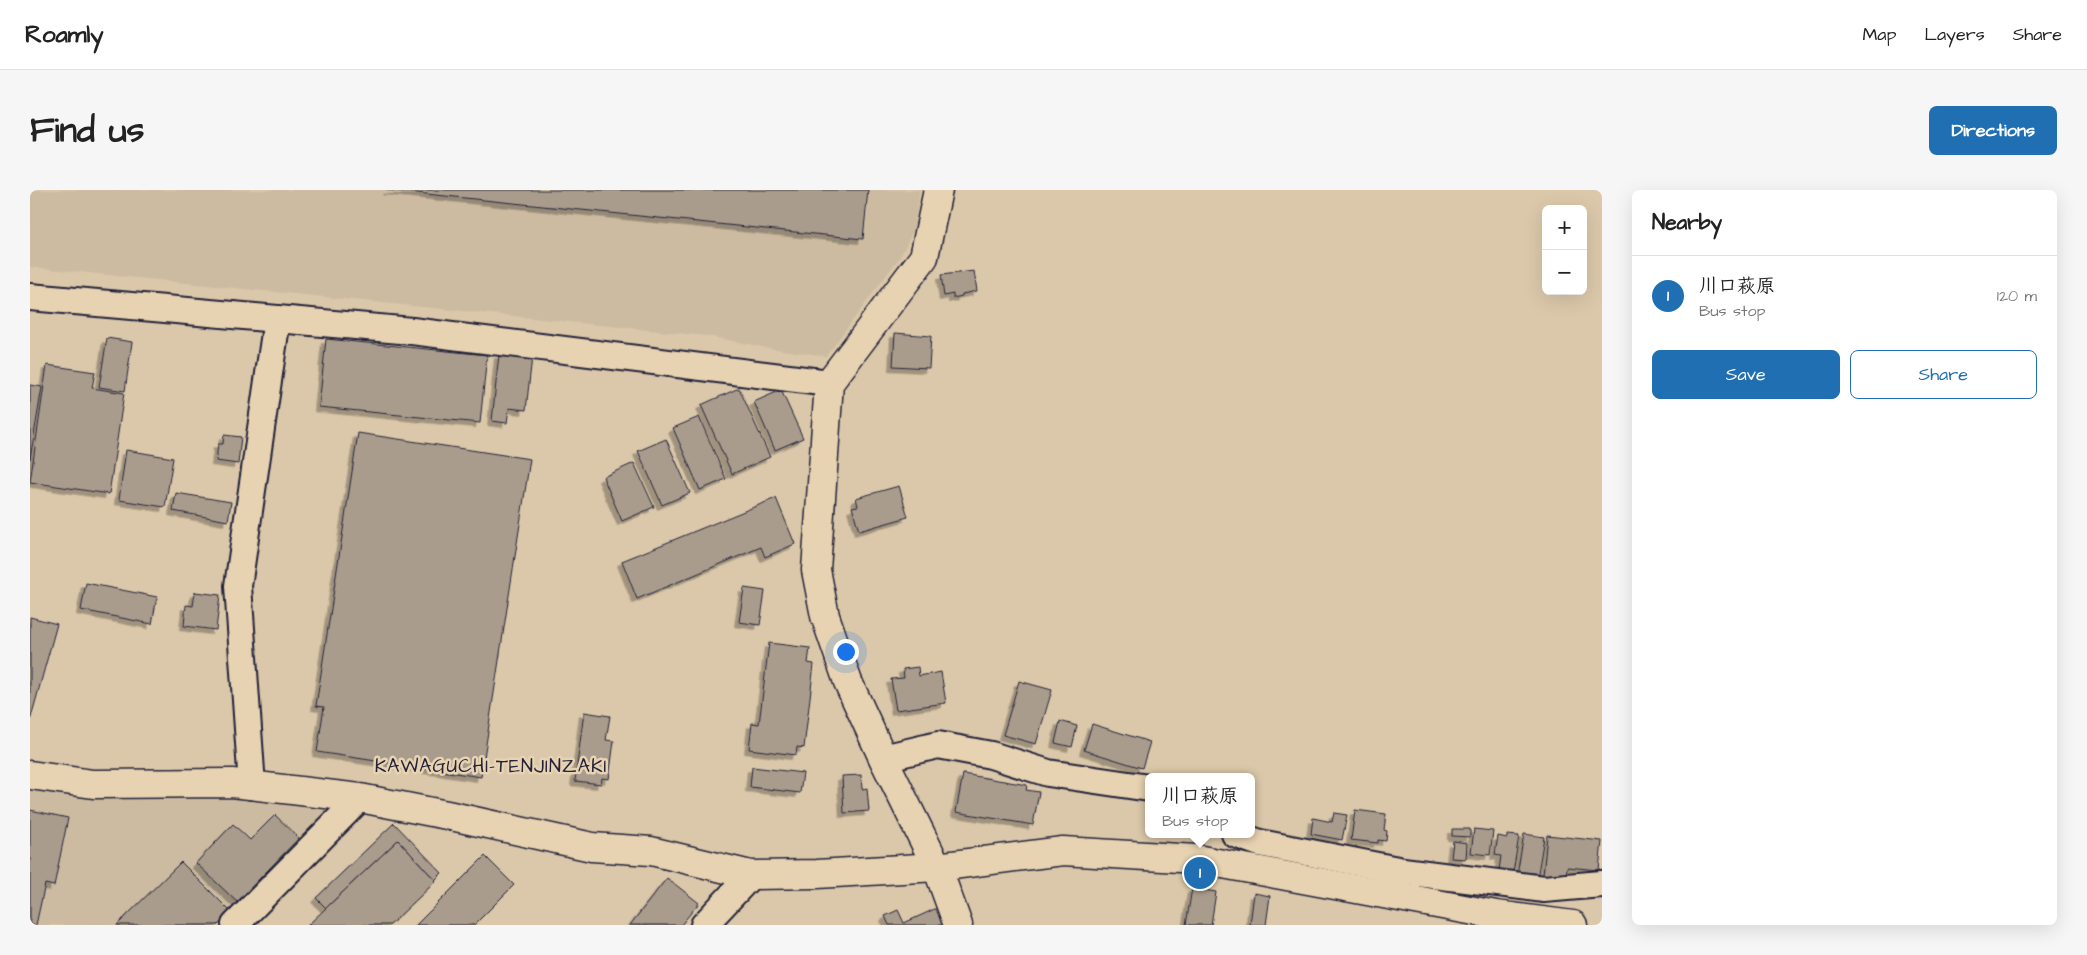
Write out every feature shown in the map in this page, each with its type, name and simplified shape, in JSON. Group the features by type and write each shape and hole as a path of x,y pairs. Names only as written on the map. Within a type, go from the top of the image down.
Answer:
{"street":[{"path":"938,190 924,257 829,382 816,570 825,616 848,682 937,867 958,925"},
{"path":"30,297 412,330 829,382"},
{"path":"252,786 238,586 277,319"},
{"path":"883,758 938,745 991,755 1048,772 1145,787"},
{"path":"30,775 93,784 232,783 360,798 592,847 651,851 751,874 817,874 937,867 1063,851 1196,859 1496,915 1573,925"},
{"path":"235,925 360,798"},
{"path":"1246,838 1260,843 1403,871 1544,889 1602,884"},
{"path":"704,925 751,874"}],"shaded area":[{"path":"30,190 920,190 914,229 900,257 826,356 768,348 707,336 30,267"},
{"path":"30,784 208,793 323,806 327,813 222,925 30,925"}],"building":[{"path":"387,190 868,190 863,239"},
{"path":"974,271 977,291 953,298 953,294 944,296 941,275"},
{"path":"895,333 931,336 929,368 893,366"},
{"path":"107,338 132,342 125,391 99,387"},
{"path":"326,339 487,355 480,423 319,407"},
{"path":"499,354 532,357 526,410 509,408 507,423 492,421"},
{"path":"47,365 95,372 92,388 124,393 109,494 30,482"},
{"path":"30,385 42,387 30,459"},
{"path":"739,388 770,457 732,474 701,405"},
{"path":"781,390 803,438 775,450 754,402"},
{"path":"699,417 726,479 700,490 673,428"},
{"path":"358,433 530,459 481,777 317,752 324,707 316,706"},
{"path":"224,435 241,437 238,464 216,461 218,444 223,444"},
{"path":"666,439 690,493 662,505 638,451"},
{"path":"126,450 173,458 165,507 119,500"},
{"path":"634,463 654,507 622,521 603,477"},
{"path":"899,486 908,517 859,531 852,507 858,506 856,498"},
{"path":"176,493 231,502 228,521 173,511"},
{"path":"776,498 795,544 765,557 761,547 637,599 622,561"},
{"path":"86,583 157,597 152,624 81,610"},
{"path":"744,588 765,591 760,625 739,622"},
{"path":"195,592 220,595 216,630 184,626 186,605 193,606"},
{"path":"30,617 57,624 30,721"},
{"path":"769,643 810,648 808,663 814,664 804,748 797,747 796,755 749,749 752,723 759,724"},
{"path":"918,667 919,676 941,672 946,703 896,710 891,679 904,678 903,669"},
{"path":"1019,681 1052,690 1036,744 1003,735"},
{"path":"584,712 610,716 606,740 614,741 609,779 602,778 601,784 575,781"},
{"path":"1060,721 1077,726 1072,747 1055,743"},
{"path":"1092,724 1150,742 1142,768 1084,750"},
{"path":"752,767 803,773 800,793 750,787"},
{"path":"963,774 1027,785 1026,790 1039,792 1033,825 956,812"},
{"path":"861,775 862,789 867,788 869,811 844,813 842,776"},
{"path":"30,810 68,818 54,886 45,884 36,925 30,925"},
{"path":"1355,810 1386,814 1384,830 1387,831 1386,841 1378,840 1378,843 1351,840"},
{"path":"1334,813 1347,815 1342,840 1311,834 1313,818 1332,822"},
{"path":"275,815 299,838 237,902 196,863 233,824 250,840"},
{"path":"394,823 442,873 435,880 398,840 326,908 316,898"},
{"path":"1452,829 1470,829 1470,837 1452,836"},
{"path":"1474,829 1493,831 1490,855 1471,853"},
{"path":"1524,834 1544,837 1537,879 1517,875"},
{"path":"1507,835 1519,836 1513,873 1499,871 1501,856 1495,855 1498,836 1507,838"},
{"path":"1547,835 1602,841 1599,870 1567,867 1566,878 1543,876"},
{"path":"398,840 436,881 390,925 308,925"},
{"path":"1453,841 1467,843 1466,859 1451,858"},
{"path":"485,856 514,885 474,925 416,925"},
{"path":"181,862 231,912 218,925 117,925"},
{"path":"667,878 699,903 681,925 630,925"},
{"path":"1192,888 1216,892 1211,925 1186,925"},
{"path":"1254,893 1270,896 1266,925 1250,925"},
{"path":"937,908 945,925 889,925 885,916 898,910 904,923"}],"place":[{"name":"川口萩原","path":"1200,873"}],"district":[{"name":"KAWAGUCHI-TENJINZAKI","path":"491,766"}]}
